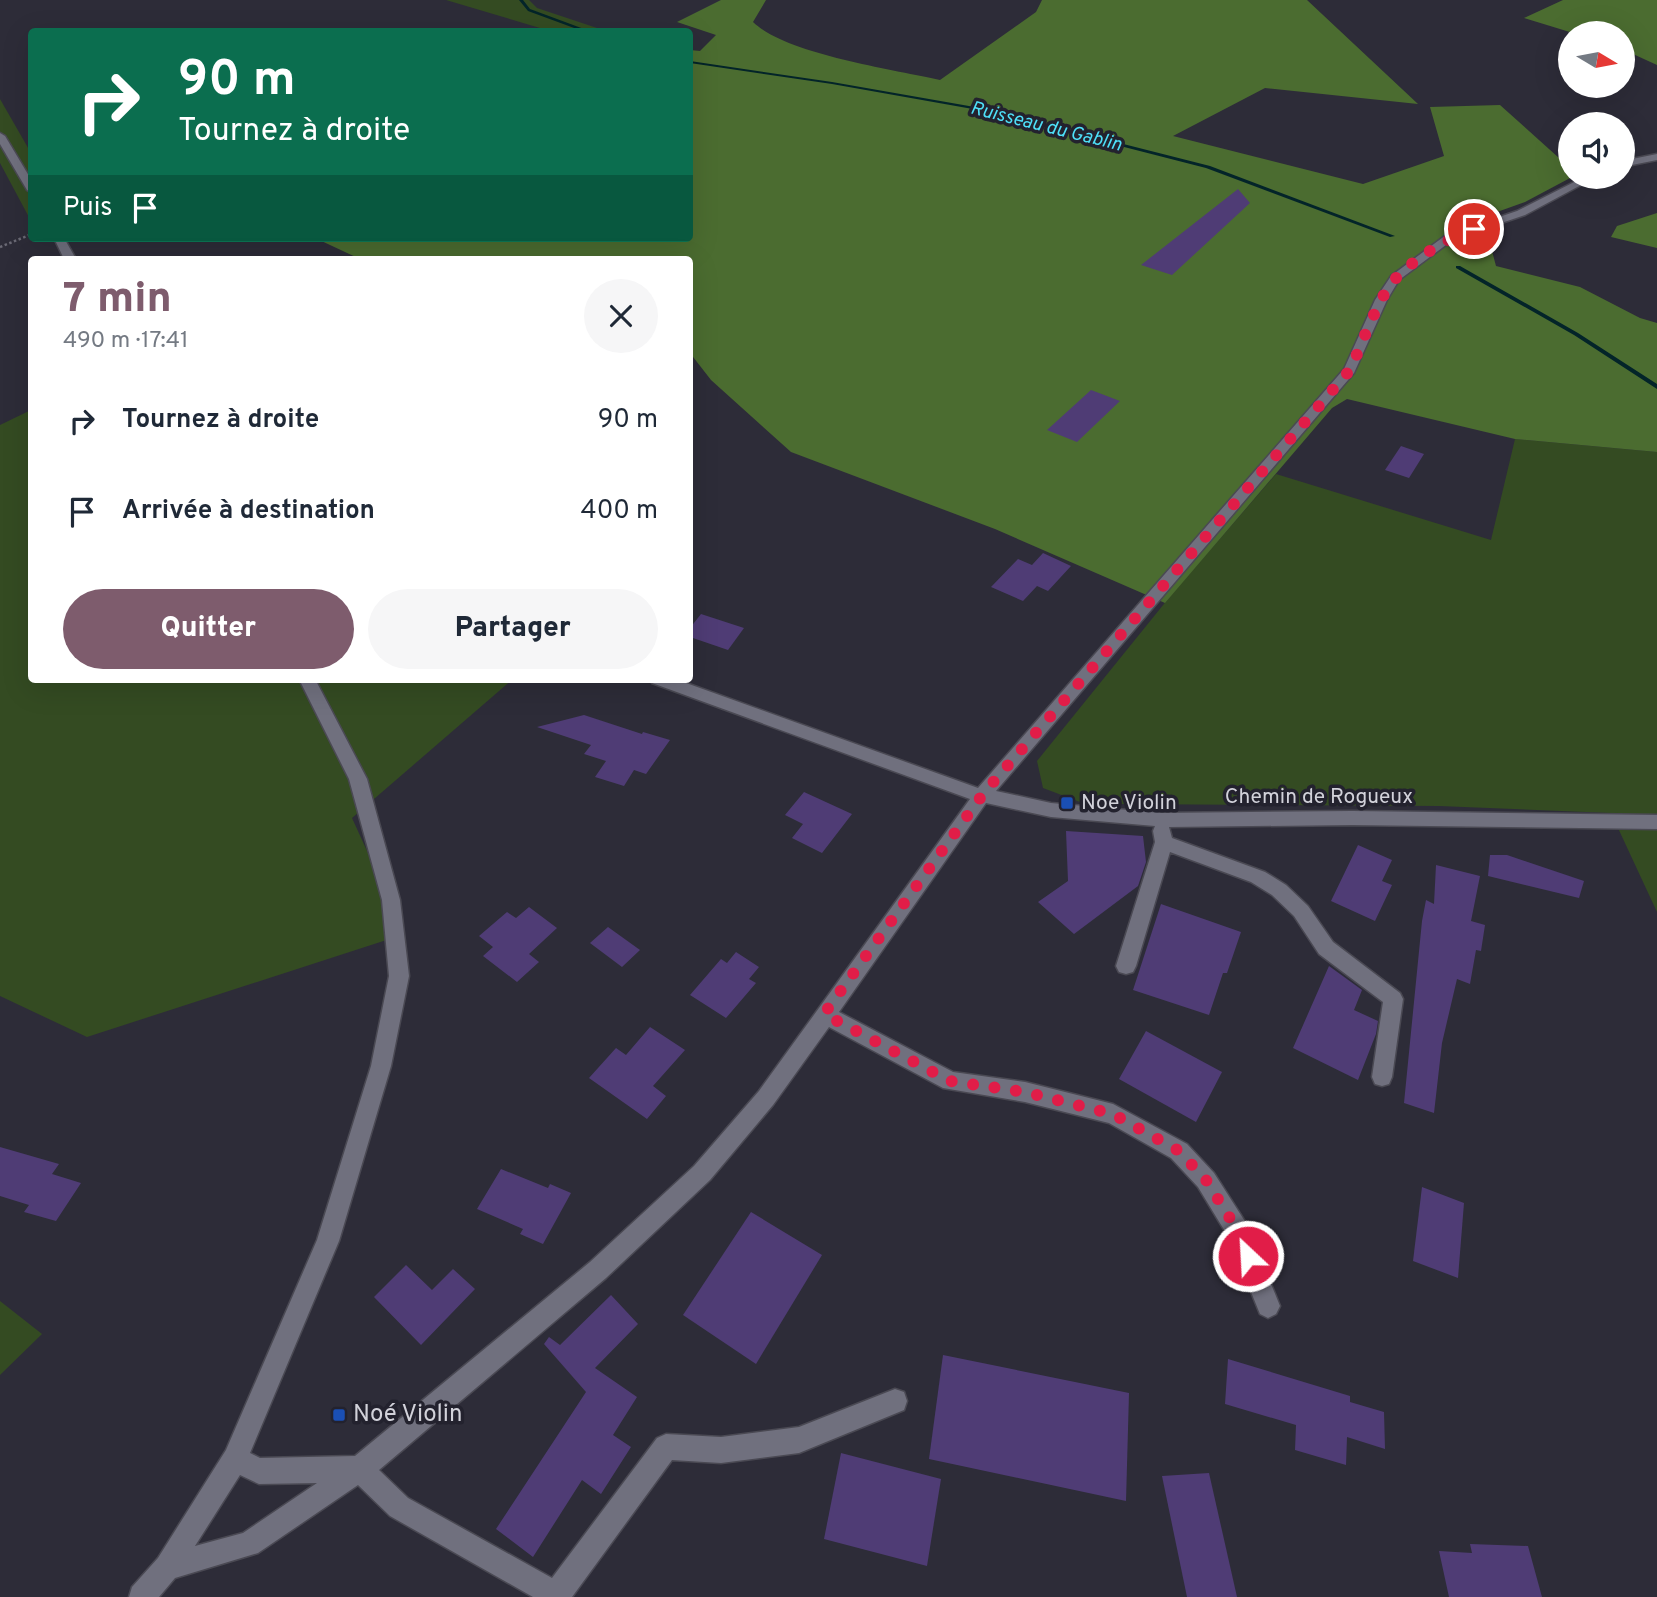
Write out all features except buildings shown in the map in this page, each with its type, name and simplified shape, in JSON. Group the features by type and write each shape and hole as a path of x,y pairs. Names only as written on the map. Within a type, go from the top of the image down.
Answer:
{"street":[{"path":"0,136 28,183"},
{"path":"1635,161 1657,157"},
{"path":"167,1567 249,1544 360,1469 597,1270 702,1173 766,1098 983,794 1350,370 1381,300 1395,278 1450,237 1521,213 1568,189"},
{"path":"142,1597 167,1567 235,1459 328,1241 381,1066 399,976 391,900 358,779 309,683"},
{"name":"Chemin de Rogueux","path":"669,683 983,794 1051,810 1161,820 1352,818 1657,822"},
{"path":"1126,966 1164,842 1161,820"},
{"path":"1164,842 1258,877 1279,890 1301,911 1326,947 1393,999 1382,1077"},
{"path":"824,1014 950,1081 1025,1092 1113,1114 1179,1151 1206,1180 1238,1231 1268,1306"},
{"path":"235,1459 259,1471 360,1469 399,1507 558,1597 666,1447 721,1450 799,1440 895,1401"}],"path":[{"path":"0,247 28,236"}],"green space":[{"path":"446,0 529,0 537,8 597,28 540,28"},
{"path":"721,0 766,0 753,22 789,43 841,59 940,80 1036,12 1042,0 1307,0 1418,104 1265,88 1173,136 1363,184 1444,156 1430,107 1500,105 1558,157 1558,184 1525,202 1483,217 1496,266 1580,287 1640,318 1657,323 1657,452 1515,439 1347,399 1332,408 1165,603 995,529 791,452 711,380 693,357 693,256 354,256 324,242 693,242 693,50 700,51 716,35 677,22"},
{"path":"1563,0 1657,0 1657,65 1635,55 1635,21 1558,21 1558,28 1524,18"},
{"path":"0,99 28,148 28,215 0,163"},
{"path":"1657,213 1657,248 1611,237 1617,226"},
{"path":"28,411 28,683 508,683 352,818 405,934 87,1037 0,996 0,425"},
{"path":"1515,439 1657,452 1657,912 1611,813 1439,806 1118,804 1080,802 1043,788 1037,761 1172,594 1276,474 1491,540"},
{"path":"0,1301 42,1334 0,1375"}],"waterway":[{"name":"Ruisseau du Gablin","path":"521,0 529,10 579,28"},
{"name":"Ruisseau du Gablin","path":"693,62 832,83 984,110 1208,167 1392,236"},
{"name":"Ruisseau du Gablin","path":"1458,267 1576,334 1657,387"}],"place":[{"name":"Noe Violin","path":"1067,803"},
{"name":"Noé Violin","path":"339,1415"}],"route":[{"path":"1248,1256 1238,1231 1206,1180 1179,1151 1113,1114 1025,1092 950,1081 824,1014 983,794 1350,370 1368,335 1381,300 1395,278 1450,237 1474,229"}]}
